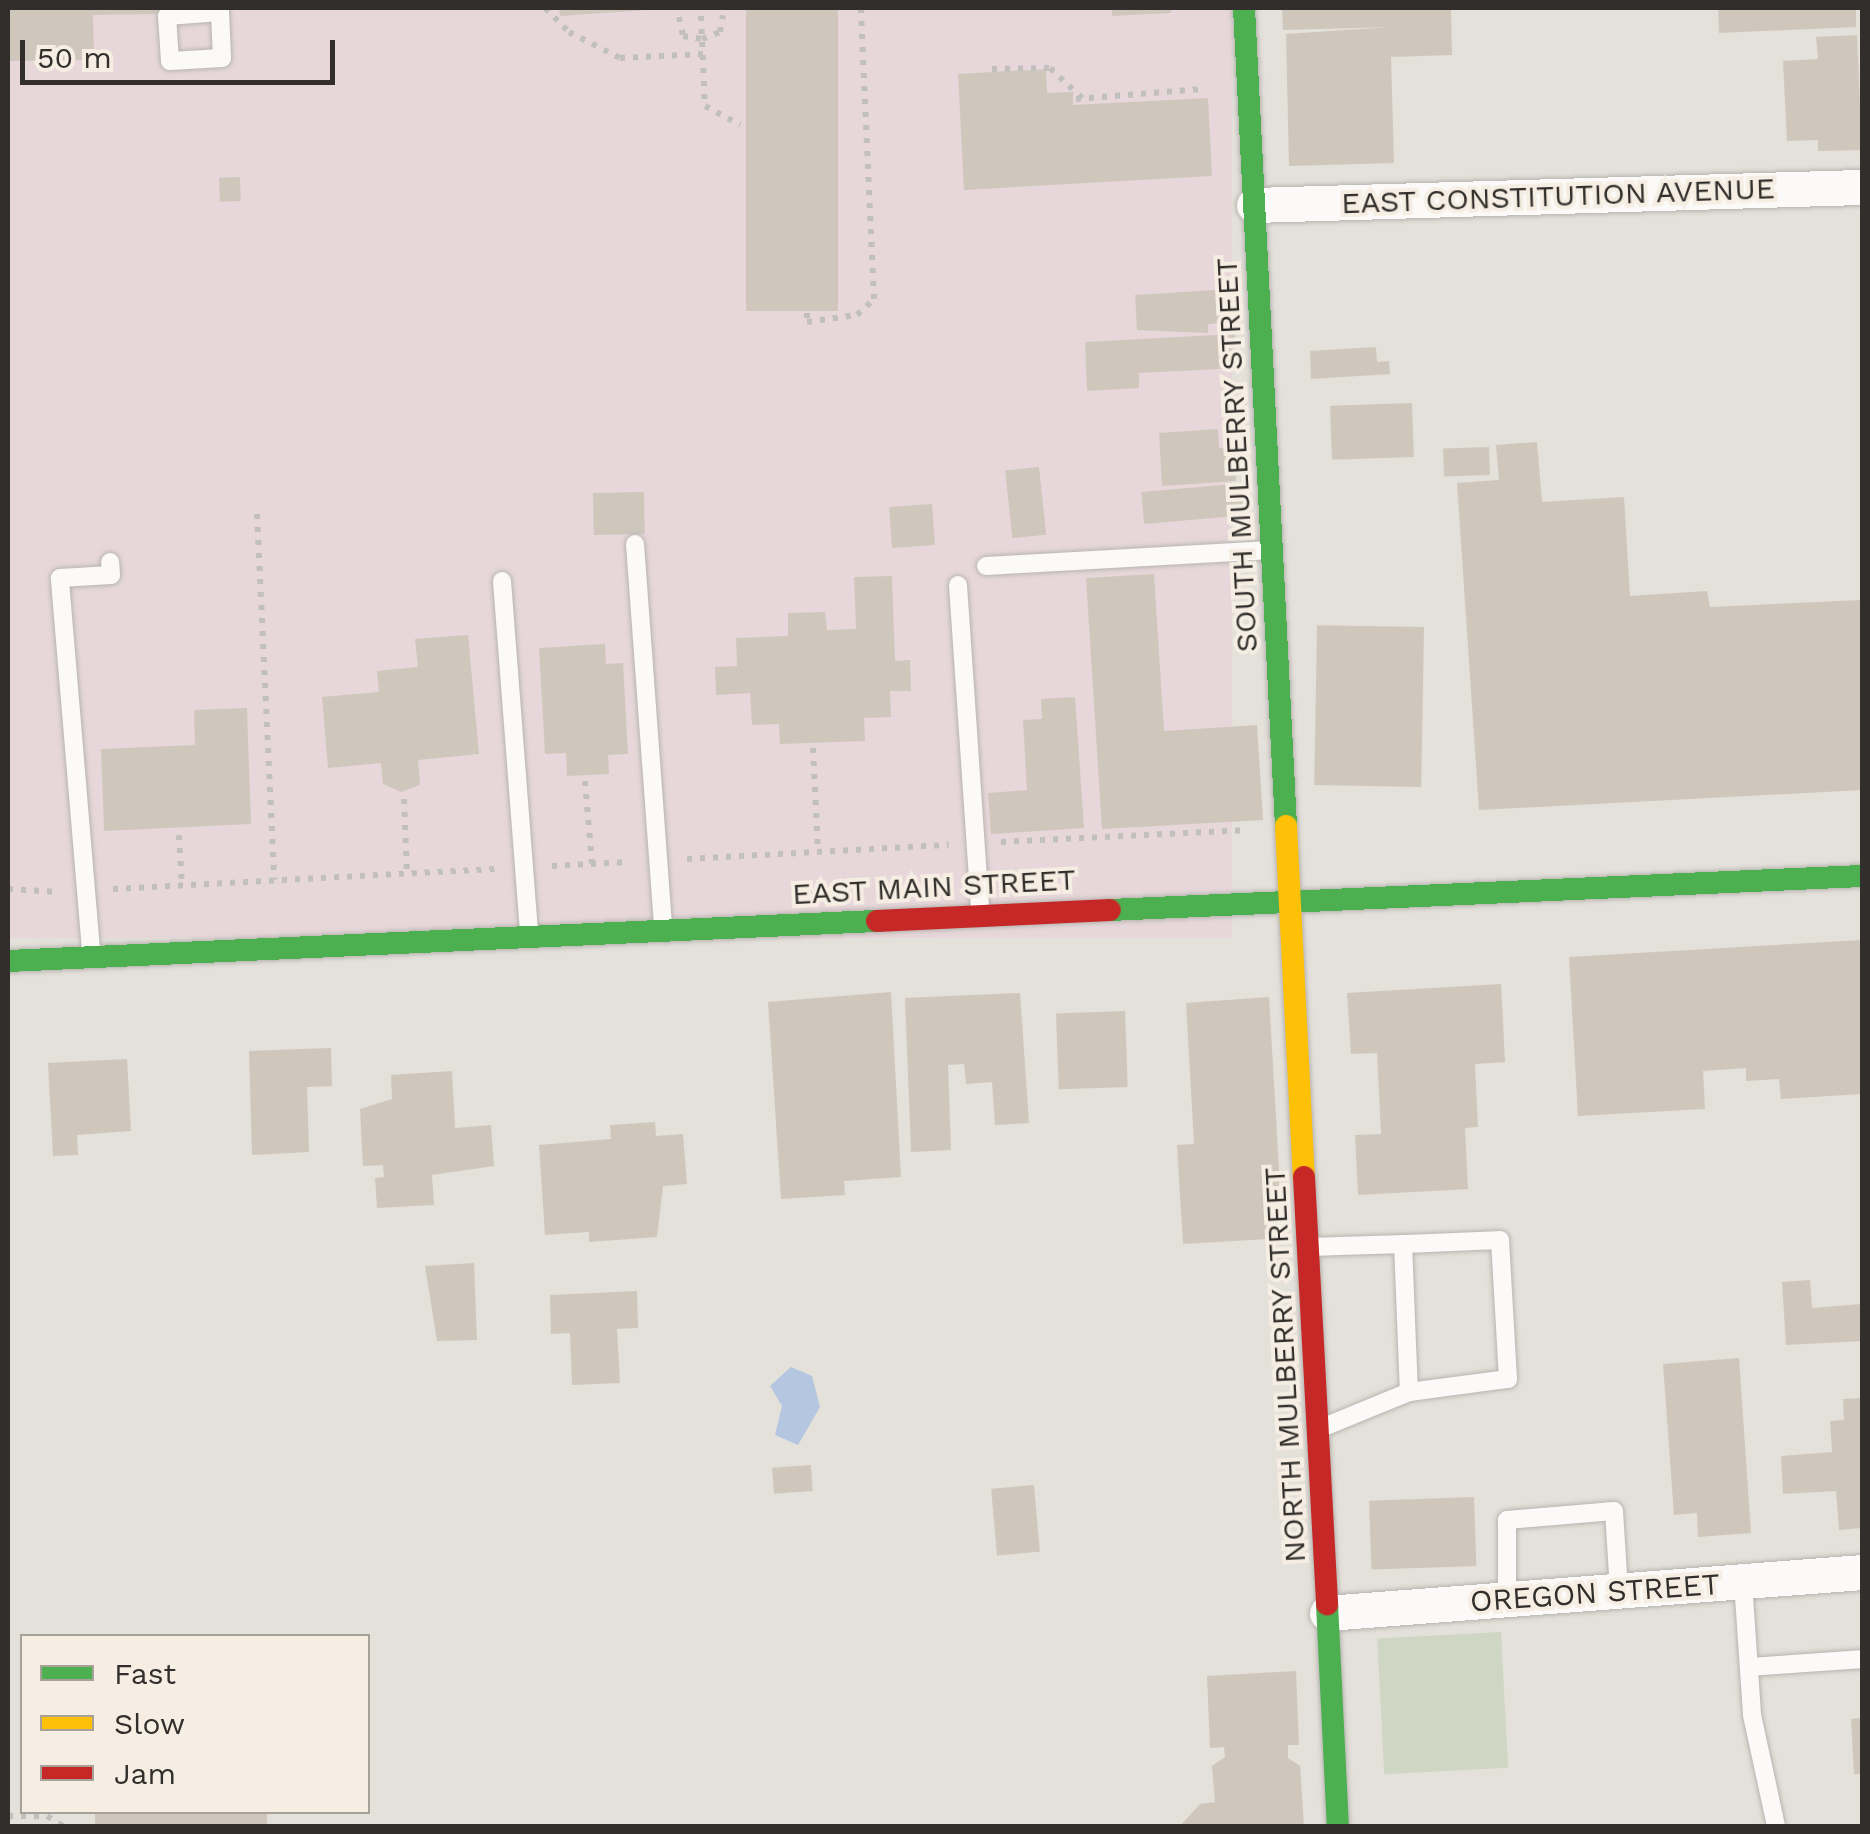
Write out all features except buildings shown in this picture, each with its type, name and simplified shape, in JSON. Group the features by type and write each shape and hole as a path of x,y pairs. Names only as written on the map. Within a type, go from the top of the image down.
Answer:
{"main road":[{"name":"SOUTH MULBERRY STREET","path":"1244,8 1292,900"},
{"name":"EAST MAIN STREET","path":"8,961 1862,876"},
{"name":"NORTH MULBERRY STREET","path":"1292,900 1338,1826"}],"street":[{"name":"EAST CONSTITUTION AVENUE","path":"1254,205 1862,186"},
{"name":"OREGON STREET","path":"1328,1613 1862,1572"}],"lane":[{"path":"636,544 663,930"},
{"path":"986,566 1272,550"},
{"path":"92,956 60,578 111,575 110,562"},
{"path":"502,581 529,936"},
{"path":"958,586 980,915"},
{"path":"1309,1247 1500,1240 1508,1379 1409,1392 1318,1429"},
{"path":"1403,1244 1409,1392"},
{"path":"1507,1599 1507,1520 1614,1511 1619,1591"},
{"path":"1743,1582 1749,1668 1776,1826"},
{"path":"1749,1668 1862,1660"}],"path":[{"path":"535,8 620,58 702,54"},
{"path":"806,313 807,322 858,315 874,299 860,8"},
{"path":"678,18 682,36 702,38 720,32 723,15"},
{"path":"701,16 705,106 740,125"},
{"path":"992,69 1050,68 1072,83 1079,99 1223,88"},
{"path":"1057,84 1072,83"},
{"path":"256,514 274,880"},
{"path":"813,748 818,852"},
{"path":"585,780 592,864"},
{"path":"404,798 407,874"},
{"path":"179,835 182,885"},
{"path":"8,1816 48,1816 63,1826"}],"shaded area":[{"path":"8,8 1232,8 1232,938 8,938"}],"green space":[{"path":"1501,1632 1508,1768 1384,1774 1377,1638"}],"water":[{"path":"791,1367 812,1376 820,1407 798,1445 775,1435 782,1406 770,1386"}],"traffic: fast":[{"path":"1244,8 1286,826"},
{"path":"1110,910 1862,876"},
{"path":"8,961 877,921"},
{"path":"1327,1604 1338,1826"}],"traffic: slow":[{"path":"1286,826 1304,1177"}],"traffic: jam":[{"path":"877,921 1110,910"},
{"path":"1304,1177 1327,1604"}]}
